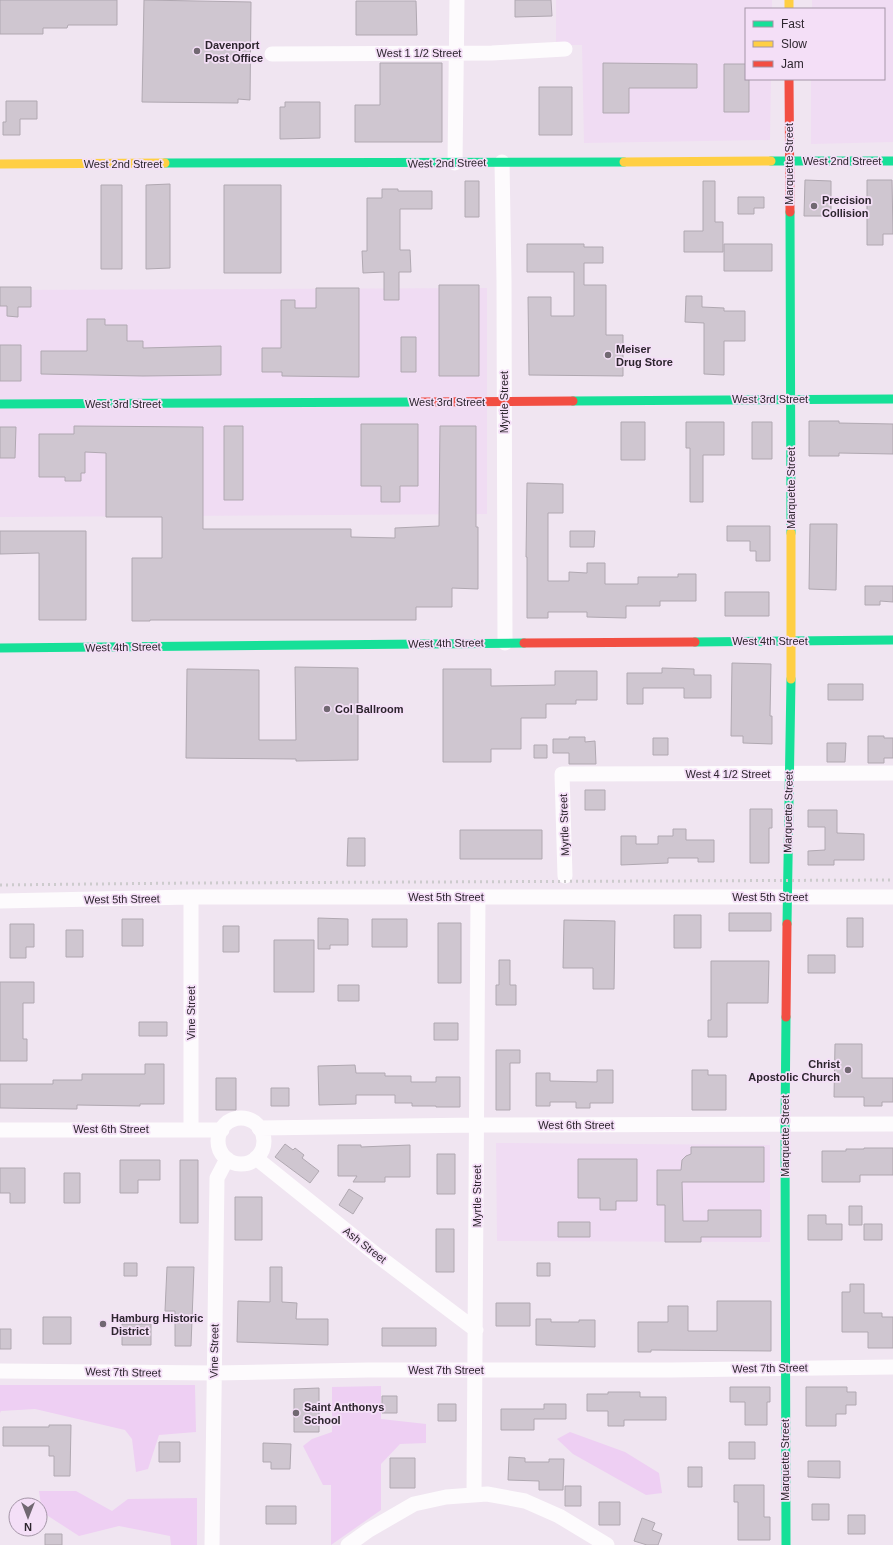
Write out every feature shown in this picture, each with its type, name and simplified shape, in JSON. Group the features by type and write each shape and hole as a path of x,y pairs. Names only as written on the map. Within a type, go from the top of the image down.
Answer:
{"street":[{"path":"455,163 457,0"},
{"name":"West 1 1/2 Street","path":"272,54 492,53 565,49"},
{"name":"Marquette Street","path":"786,1545 785,1125 792,641 788,161 789,80"},
{"name":"West 2nd Street","path":"0,164 893,161"},
{"name":"Myrtle Street","path":"502,162 504,280 503,402 505,643"},
{"name":"West 3rd Street","path":"0,404 503,402 893,398"},
{"name":"West 4th Street","path":"0,648 893,640"},
{"name":"West 4 1/2 Street","path":"562,774 893,773"},
{"name":"Myrtle Street","path":"562,774 565,876"},
{"name":"Myrtle Street","path":"474,1495 478,897"},
{"name":"West 5th Street","path":"0,901 191,898 893,897"},
{"name":"Vine Street","path":"191,898 191,1129"},
{"path":"236,1118 244,1118 251,1120 259,1128 264,1138 261,1153 256,1158 241,1164 228,1159 222,1154 218,1140 222,1130 229,1121 236,1118"},
{"name":"West 6th Street","path":"259,1128 477,1125 893,1124"},
{"name":"West 6th Street","path":"0,1130 222,1130"},
{"name":"Ash Street","path":"256,1158 372,1251 476,1330"},
{"name":"Vine Street","path":"212,1545 217,1178 228,1159"},
{"name":"West 7th Street","path":"0,1371 214,1373 368,1370 664,1370 893,1367"},
{"path":"348,1545 369,1530 414,1504 446,1496 487,1494 525,1501 559,1516 607,1545"}],"shaded area":[{"path":"556,0 772,0 772,8 745,8 745,80 771,80 770,140 584,143 582,45 556,45"},
{"path":"812,0 893,0 893,142 811,144 811,80 885,80 885,8 812,8"},
{"path":"487,288 487,514 0,517 0,290"},
{"path":"496,1143 770,1145 770,1242 497,1241"},
{"path":"0,1385 195,1385 196,1432 159,1435 148,1469 136,1472 132,1439 125,1430 35,1409 1,1411 0,1413"},
{"path":"381,1386 381,1419 426,1424 426,1443 400,1444 381,1464 381,1510 331,1545 331,1485 323,1485 303,1446 312,1439 332,1432 332,1387"},
{"path":"570,1432 625,1452 659,1473 662,1493 646,1495 573,1454 557,1439"},
{"path":"39,1491 76,1491 112,1511 128,1499 197,1498 197,1545 171,1545 170,1536 119,1526 79,1536 48,1516 48,1497 40,1497"}],"building":[{"path":"0,0 117,0 117,25 68,25 67,28 43,28 43,34 0,34"},
{"name":"Davenport Post Office","path":"144,0 251,2 250,100 238,99 238,103 142,102"},
{"path":"515,0 551,0 552,16 515,17"},
{"path":"356,1 416,1 417,35 356,35"},
{"path":"380,63 442,63 442,142 355,142 355,105 380,105"},
{"path":"603,63 697,64 697,88 629,88 629,113 603,113"},
{"path":"724,64 745,64 745,80 749,80 749,112 724,112"},
{"path":"539,87 572,87 572,135 539,135"},
{"path":"6,101 37,101 37,119 20,119 20,135 3,135 3,122 6,122"},
{"path":"285,102 320,102 320,138 280,139 280,107 285,107"},
{"path":"805,180 831,181 831,216 804,216"},
{"path":"867,180 892,180 893,234 883,234 883,245 867,245"},
{"path":"465,181 479,181 479,217 465,217"},
{"path":"703,181 715,181 715,222 723,222 723,252 684,252 684,231 703,231"},
{"path":"170,184 170,268 146,269 146,185"},
{"path":"101,185 122,185 122,269 101,269"},
{"path":"224,185 281,185 281,273 224,273"},
{"path":"382,189 398,189 398,191 432,191 432,209 400,209 400,250 410,250 411,272 399,272 399,300 384,300 384,272 363,273 362,251 367,251 367,198 382,198"},
{"path":"738,197 764,197 764,208 754,208 754,214 738,214"},
{"path":"527,244 584,244 584,247 603,247 603,263 584,263 584,285 606,285 606,335 623,335 623,376 529,375 528,297 551,297 551,316 574,316 574,272 527,272"},
{"path":"724,244 772,244 772,271 724,271"},
{"path":"439,285 479,285 479,376 439,376"},
{"path":"0,287 31,287 31,307 18,307 18,317 7,316 7,306 0,306"},
{"path":"316,288 359,288 359,377 282,376 282,372 262,372 262,348 281,348 281,300 295,300 295,308 316,308"},
{"path":"686,296 702,296 702,307 724,308 724,311 745,311 745,341 724,341 724,375 704,374 704,323 685,322"},
{"path":"87,319 105,319 105,325 127,325 127,341 143,341 143,348 221,346 221,375 143,376 41,374 41,351 87,351"},
{"path":"401,337 416,337 416,372 401,372"},
{"path":"0,345 21,345 21,381 0,381"},
{"path":"809,421 893,424 893,454 839,453 839,456 809,456"},
{"path":"621,422 645,422 645,460 621,460"},
{"path":"686,422 724,422 724,455 703,455 703,502 690,502 690,448 686,448"},
{"path":"752,422 772,422 772,459 752,459"},
{"path":"361,424 418,424 418,486 400,486 400,502 381,502 381,486 361,486"},
{"path":"74,426 203,427 203,529 351,529 351,537 395,538 395,528 439,526 440,426 476,426 476,527 478,527 478,589 452,588 452,607 416,607 416,620 132,621 132,558 162,558 162,517 106,517 106,453 85,452 85,473 81,473 81,481 65,481 65,477 39,477 39,434 74,434"},
{"path":"224,426 243,426 243,500 224,500"},
{"path":"0,427 16,427 15,458 0,458"},
{"path":"527,483 563,484 563,513 548,513 548,581 569,581 569,572 587,573 587,563 605,563 605,584 638,584 638,577 678,577 678,574 696,574 696,601 660,601 660,606 626,606 626,618 587,617 587,612 548,612 548,618 527,618"},
{"path":"810,524 837,524 836,590 809,589"},
{"path":"727,526 770,526 770,561 756,561 756,551 750,551 750,541 727,541"},
{"path":"0,531 86,531 86,620 39,620 39,553 0,554"},
{"path":"570,531 595,531 594,547 570,547"},
{"path":"865,586 893,586 893,602 880,601 880,605 865,605"},
{"path":"725,592 769,592 769,616 725,616"},
{"path":"732,663 771,664 770,716 772,716 772,744 743,743 743,736 731,736"},
{"path":"295,667 358,668 358,760 296,761 296,759 186,758 187,669 259,670 259,740 296,740"},
{"path":"662,668 694,669 694,675 711,675 711,698 684,698 684,688 643,688 643,704 627,704 627,673 662,673"},
{"path":"443,669 491,669 491,686 555,685 555,671 597,671 597,700 576,700 576,704 546,704 546,718 521,718 521,749 491,749 491,762 443,762"},
{"path":"828,684 863,684 863,700 828,700"},
{"path":"868,736 884,736 884,738 893,738 893,758 884,758 884,763 868,763"},
{"path":"569,737 585,737 585,742 595,741 596,764 569,764 569,753 553,753 553,739 569,739"},
{"path":"653,738 668,738 668,755 653,755"},
{"path":"827,743 846,743 845,762 827,762"},
{"path":"534,745 547,745 547,758 534,758"},
{"path":"585,790 605,790 605,810 585,810"},
{"path":"750,809 772,809 772,828 769,828 769,863 750,863"},
{"path":"808,810 837,810 837,833 864,834 864,860 834,860 834,865 808,865 808,851 825,850 825,827 808,827"},
{"path":"673,829 686,829 686,840 714,840 714,862 698,862 698,858 668,858 668,863 621,865 621,836 636,836 636,844 658,844 658,836 673,836"},
{"path":"460,830 542,830 542,859 460,859"},
{"path":"348,838 365,838 365,866 347,866"},
{"path":"729,913 771,913 771,931 729,931"},
{"path":"674,915 701,915 701,948 674,948"},
{"path":"318,918 348,919 348,945 330,945 330,949 318,949"},
{"path":"847,918 863,918 863,947 847,947"},
{"path":"122,919 143,919 143,946 122,946"},
{"path":"372,919 407,919 407,947 372,947"},
{"path":"564,920 615,921 614,989 593,989 593,968 563,968"},
{"path":"438,923 461,923 461,983 438,983"},
{"path":"10,924 34,924 34,947 26,947 26,958 10,958"},
{"path":"223,926 239,926 239,952 223,952"},
{"path":"66,930 83,930 83,957 66,957"},
{"path":"274,940 314,940 314,992 274,992"},
{"path":"808,955 835,955 835,973 808,973"},
{"path":"499,960 510,960 510,985 516,985 516,1005 496,1005 496,985 499,985"},
{"path":"711,961 769,961 768,1003 727,1003 727,1037 708,1037 708,1020 711,1020"},
{"path":"0,982 34,982 34,1003 23,1003 23,1039 27,1039 27,1061 0,1061"},
{"path":"338,985 359,985 359,1001 338,1001"},
{"path":"139,1022 167,1022 167,1036 139,1036"},
{"path":"434,1023 458,1023 458,1040 434,1040"},
{"name":"Christ Apostolic Church","path":"835,1044 862,1044 862,1078 893,1078 893,1102 882,1102 882,1106 864,1106 864,1097 834,1097"},
{"path":"496,1050 520,1050 520,1063 510,1063 510,1110 496,1110"},
{"path":"145,1064 164,1064 164,1104 140,1104 140,1106 77,1105 77,1109 0,1108 0,1084 53,1084 53,1080 82,1080 82,1074 145,1074"},
{"path":"355,1065 356,1073 385,1073 385,1076 411,1076 411,1082 436,1082 436,1077 460,1077 460,1107 412,1106 412,1103 395,1103 395,1095 356,1095 356,1104 319,1105 318,1066"},
{"path":"597,1070 613,1070 613,1103 590,1103 590,1108 576,1108 576,1102 550,1102 550,1106 536,1106 536,1073 550,1073 550,1081 597,1082"},
{"path":"692,1070 708,1070 708,1075 726,1075 726,1110 692,1110"},
{"path":"216,1078 236,1078 236,1110 216,1110"},
{"path":"271,1088 289,1088 289,1106 271,1106"},
{"path":"285,1144 293,1150 295,1148 304,1155 302,1158 319,1171 310,1183 275,1157"},
{"path":"338,1145 361,1145 361,1147 410,1145 410,1177 385,1177 385,1182 353,1182 357,1176 338,1176"},
{"path":"691,1147 764,1147 764,1182 682,1182 683,1221 708,1221 708,1210 761,1210 761,1237 701,1237 701,1242 665,1242 665,1205 657,1205 657,1170 681,1170 682,1160 691,1154"},
{"path":"893,1148 893,1175 860,1175 860,1182 822,1182 822,1151 846,1151 846,1149"},
{"path":"437,1154 455,1154 455,1194 437,1194"},
{"path":"578,1159 637,1159 637,1201 616,1201 616,1210 600,1210 600,1198 578,1198"},
{"path":"120,1160 160,1160 160,1180 138,1180 138,1193 120,1193"},
{"path":"180,1160 198,1160 198,1223 180,1223"},
{"path":"0,1168 25,1168 25,1203 10,1203 10,1193 0,1193"},
{"path":"64,1173 80,1173 80,1203 64,1203"},
{"path":"349,1189 363,1198 353,1214 339,1205"},
{"path":"235,1197 262,1197 262,1240 235,1240"},
{"path":"849,1206 862,1206 862,1225 849,1225"},
{"path":"808,1215 826,1215 826,1224 842,1224 842,1240 808,1240"},
{"path":"558,1222 590,1222 590,1237 558,1237"},
{"path":"864,1224 882,1224 882,1240 864,1240"},
{"path":"436,1229 454,1229 454,1272 436,1272"},
{"path":"124,1263 137,1263 137,1276 124,1276"},
{"path":"537,1263 550,1263 550,1276 537,1276"},
{"path":"167,1267 194,1267 191,1346 175,1346 175,1311 165,1311"},
{"path":"270,1267 282,1267 282,1302 297,1303 296,1319 328,1319 328,1345 237,1342 238,1301 270,1302"},
{"path":"850,1284 864,1284 864,1313 882,1313 882,1317 893,1317 893,1348 868,1348 868,1332 842,1332 842,1292 850,1292"},
{"path":"717,1301 771,1301 771,1351 651,1350 651,1352 638,1352 638,1322 668,1322 668,1306 688,1306 688,1331 717,1331"},
{"path":"496,1303 530,1303 530,1326 496,1326"},
{"path":"43,1317 71,1317 71,1344 43,1344"},
{"path":"536,1319 551,1319 551,1322 579,1322 579,1320 595,1320 595,1347 536,1345"},
{"path":"122,1324 151,1324 151,1345 122,1345"},
{"path":"382,1328 436,1328 436,1346 382,1346"},
{"path":"0,1329 11,1329 11,1349 0,1349"},
{"path":"730,1387 770,1387 770,1402 767,1402 767,1425 745,1425 745,1402 730,1402"},
{"path":"806,1387 847,1387 847,1392 856,1392 856,1405 846,1405 846,1414 836,1414 836,1426 806,1426"},
{"path":"319,1388 319,1432 294,1432 294,1389"},
{"path":"608,1392 640,1392 640,1397 666,1397 666,1420 624,1420 624,1426 608,1426 608,1411 587,1411 587,1394 608,1394"},
{"path":"382,1396 397,1396 397,1413 382,1413"},
{"path":"438,1404 456,1404 456,1421 438,1421"},
{"path":"544,1404 566,1404 566,1419 534,1419 534,1430 501,1430 501,1409 544,1409"},
{"path":"49,1425 71,1425 70,1476 54,1476 54,1456 49,1456 49,1446 3,1446 3,1427 49,1427"},
{"path":"159,1442 180,1442 180,1462 159,1462"},
{"path":"729,1442 755,1442 755,1459 729,1459"},
{"path":"263,1443 291,1444 290,1469 271,1469 271,1462 263,1462"},
{"path":"509,1457 525,1458 525,1462 549,1462 549,1459 564,1459 563,1490 539,1490 539,1481 508,1480"},
{"path":"390,1458 415,1458 415,1488 390,1488"},
{"path":"808,1461 840,1461 840,1478 808,1477"},
{"path":"688,1467 702,1467 702,1487 688,1487"},
{"path":"734,1485 764,1485 764,1517 770,1517 770,1540 738,1540 738,1502 734,1502"},
{"path":"565,1486 581,1486 581,1506 565,1506"},
{"path":"599,1502 620,1502 620,1525 599,1525"},
{"path":"812,1504 829,1504 829,1520 812,1520"},
{"path":"266,1506 296,1506 296,1524 266,1524"},
{"path":"848,1515 865,1515 865,1534 848,1534"},
{"path":"642,1518 655,1523 652,1530 662,1534 658,1545 647,1545 634,1541"},
{"path":"48,1534 62,1534 62,1545 45,1545 45,1537 48,1537"}],"railway":[{"path":"0,885 893,880"}],"traffic: fast":[{"path":"771,161 893,161"},
{"path":"165,163 624,162"},
{"path":"790,212 791,533"},
{"path":"573,401 893,399"},
{"path":"0,404 417,402"},
{"path":"695,642 893,640"},
{"path":"0,648 524,643"},
{"path":"787,924 791,679"},
{"path":"786,1017 786,1545"}],"traffic: slow":[{"path":"789,0 789,8"},
{"path":"624,162 771,161"},
{"path":"0,164 165,163"},
{"path":"791,533 791,679"}],"traffic: jam":[{"path":"789,80 790,212"},
{"path":"417,402 573,401"},
{"path":"524,643 695,642"},
{"path":"786,1017 787,924"}],"place":[{"name":"Davenport Post Office","path":"197,51"},
{"name":"Precision Collision","path":"814,206"},
{"name":"Meiser Drug Store","path":"608,355"},
{"name":"Col Ballroom","path":"327,709"},
{"name":"Christ Apostolic Church","path":"848,1070"},
{"name":"Hamburg Historic District","path":"103,1324"},
{"name":"Saint Anthonys School","path":"296,1413"}]}
